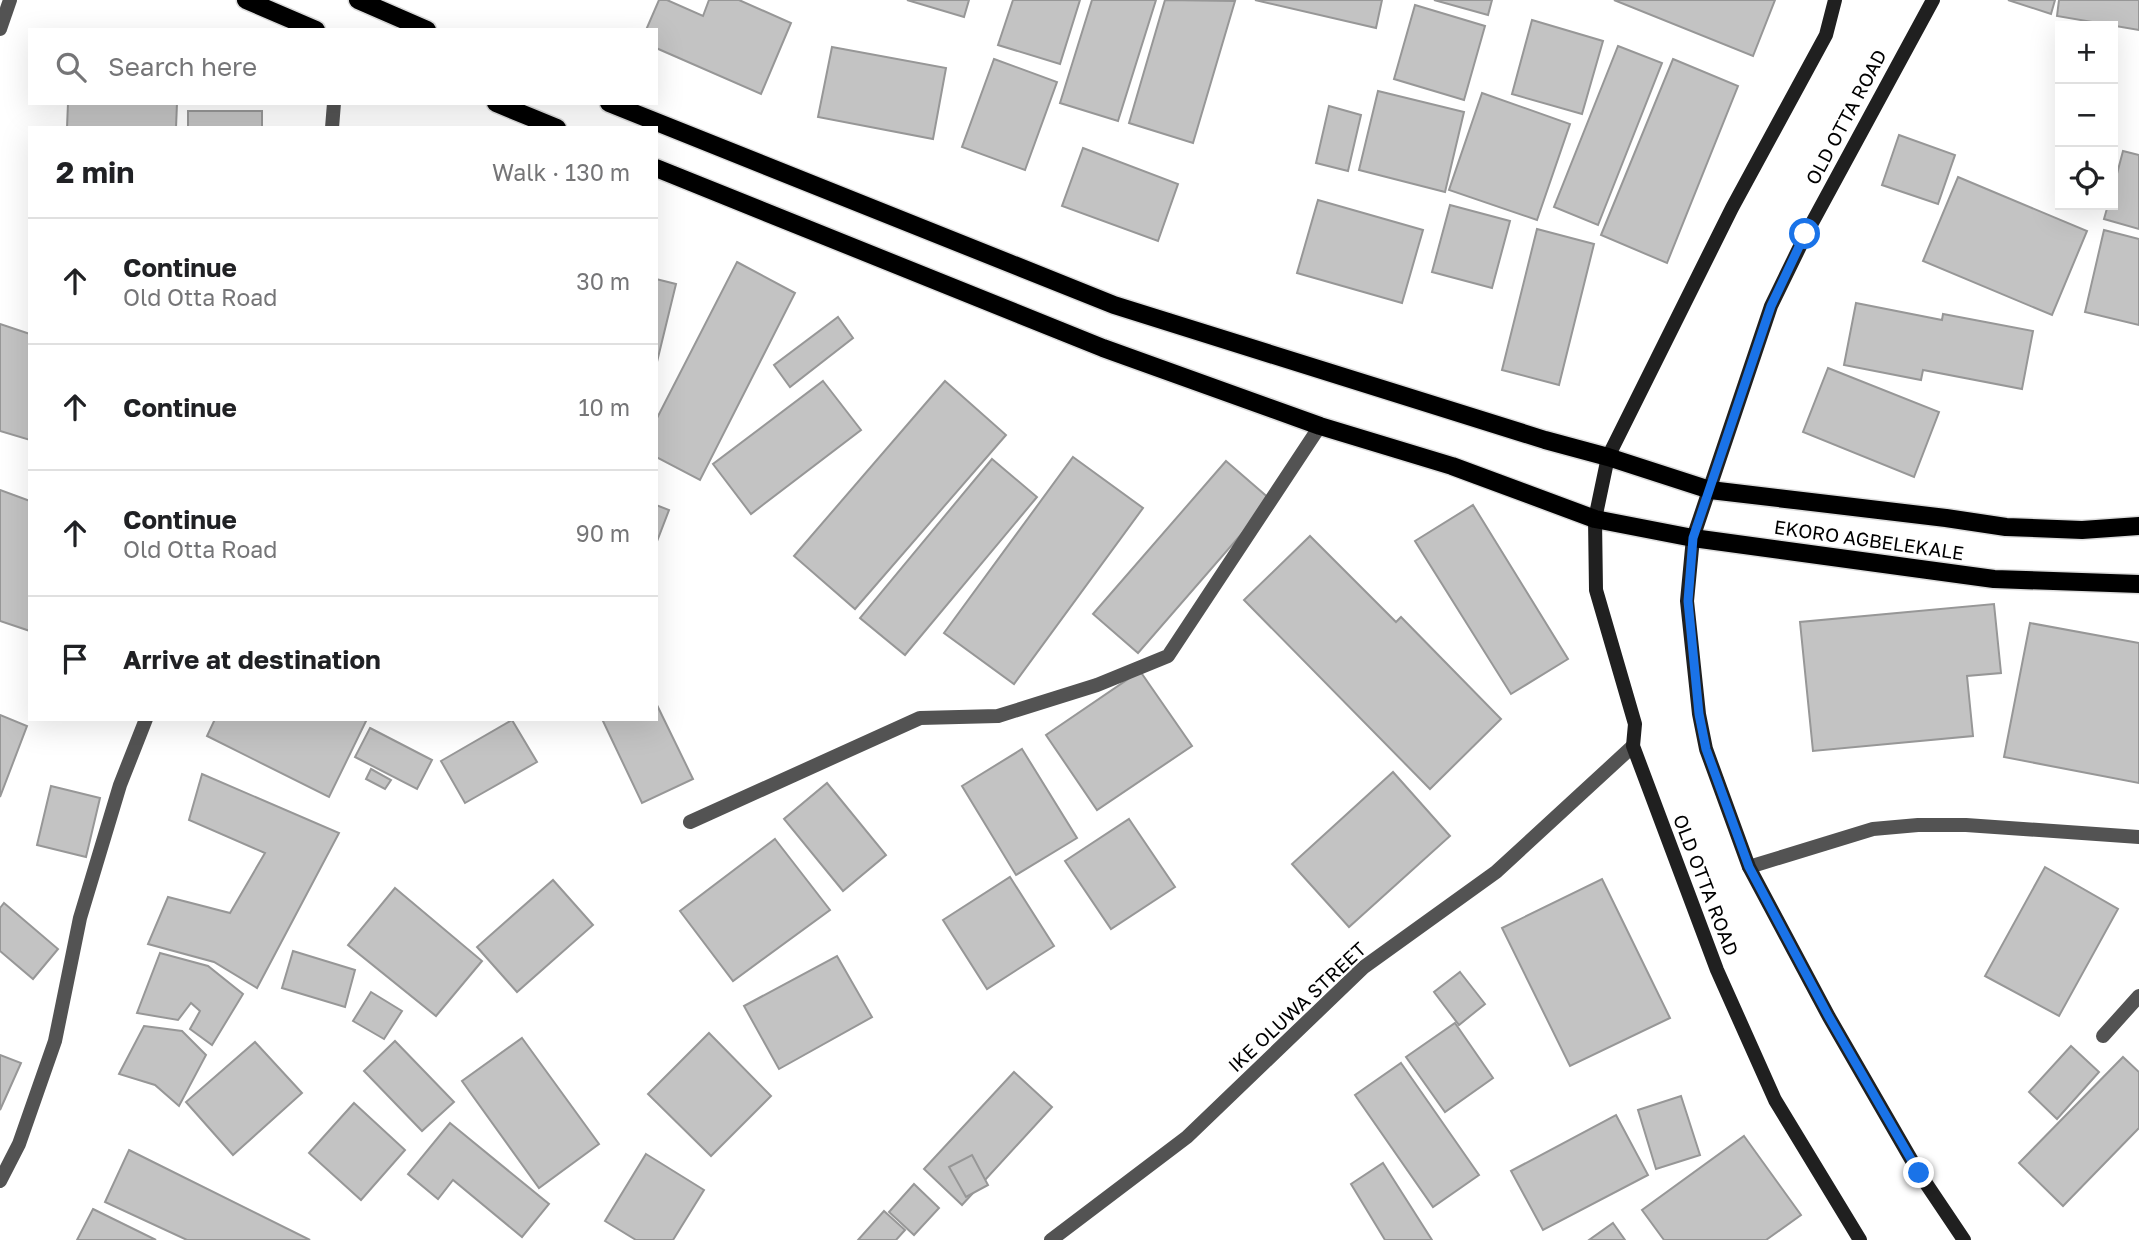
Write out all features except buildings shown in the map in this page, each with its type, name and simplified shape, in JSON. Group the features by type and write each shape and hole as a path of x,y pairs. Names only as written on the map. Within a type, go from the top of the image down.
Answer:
{"main road":[{"path":"246,0 311,28"},
{"path":"358,0 422,28"},
{"path":"501,105 552,126"},
{"path":"614,105 1114,304 1710,491 2006,527 2082,530 2139,526"},
{"name":"EKORO AGBELEKALE","path":"658,169 1103,348 1320,426 1452,466 1595,519 1693,538 1994,579 2139,584"}],"street":[{"path":"0,29 10,0"},
{"path":"1608,457 1732,208 1826,35 1835,0"},
{"name":"OLD OTTA ROAD","path":"1693,538 1771,306 1805,234 1933,0"},
{"path":"332,126 334,105"},
{"path":"690,822 920,718 998,716 1097,685 1168,656 1320,426"},
{"name":"OLD OTTA ROAD","path":"1608,457 1595,519 1596,590 1635,724 1633,746 1717,970 1775,1100 1860,1240"},
{"path":"1693,538 1688,601 1699,714 1706,749 1749,867 1829,1017 1891,1125 1964,1240"},
{"path":"0,1181 19,1144 55,1041 80,918 120,785 145,721"},
{"name":"IKE OLUWA STREET","path":"1051,1240 1187,1137 1364,967 1496,872 1633,746"},
{"path":"1749,867 1873,830 1918,825 1966,825 2139,837"},
{"path":"2103,1036 2139,996"}],"route":[{"path":"1805,234 1771,306 1693,538 1688,601 1699,714 1706,749 1749,867 1829,1017 1919,1173"}]}
